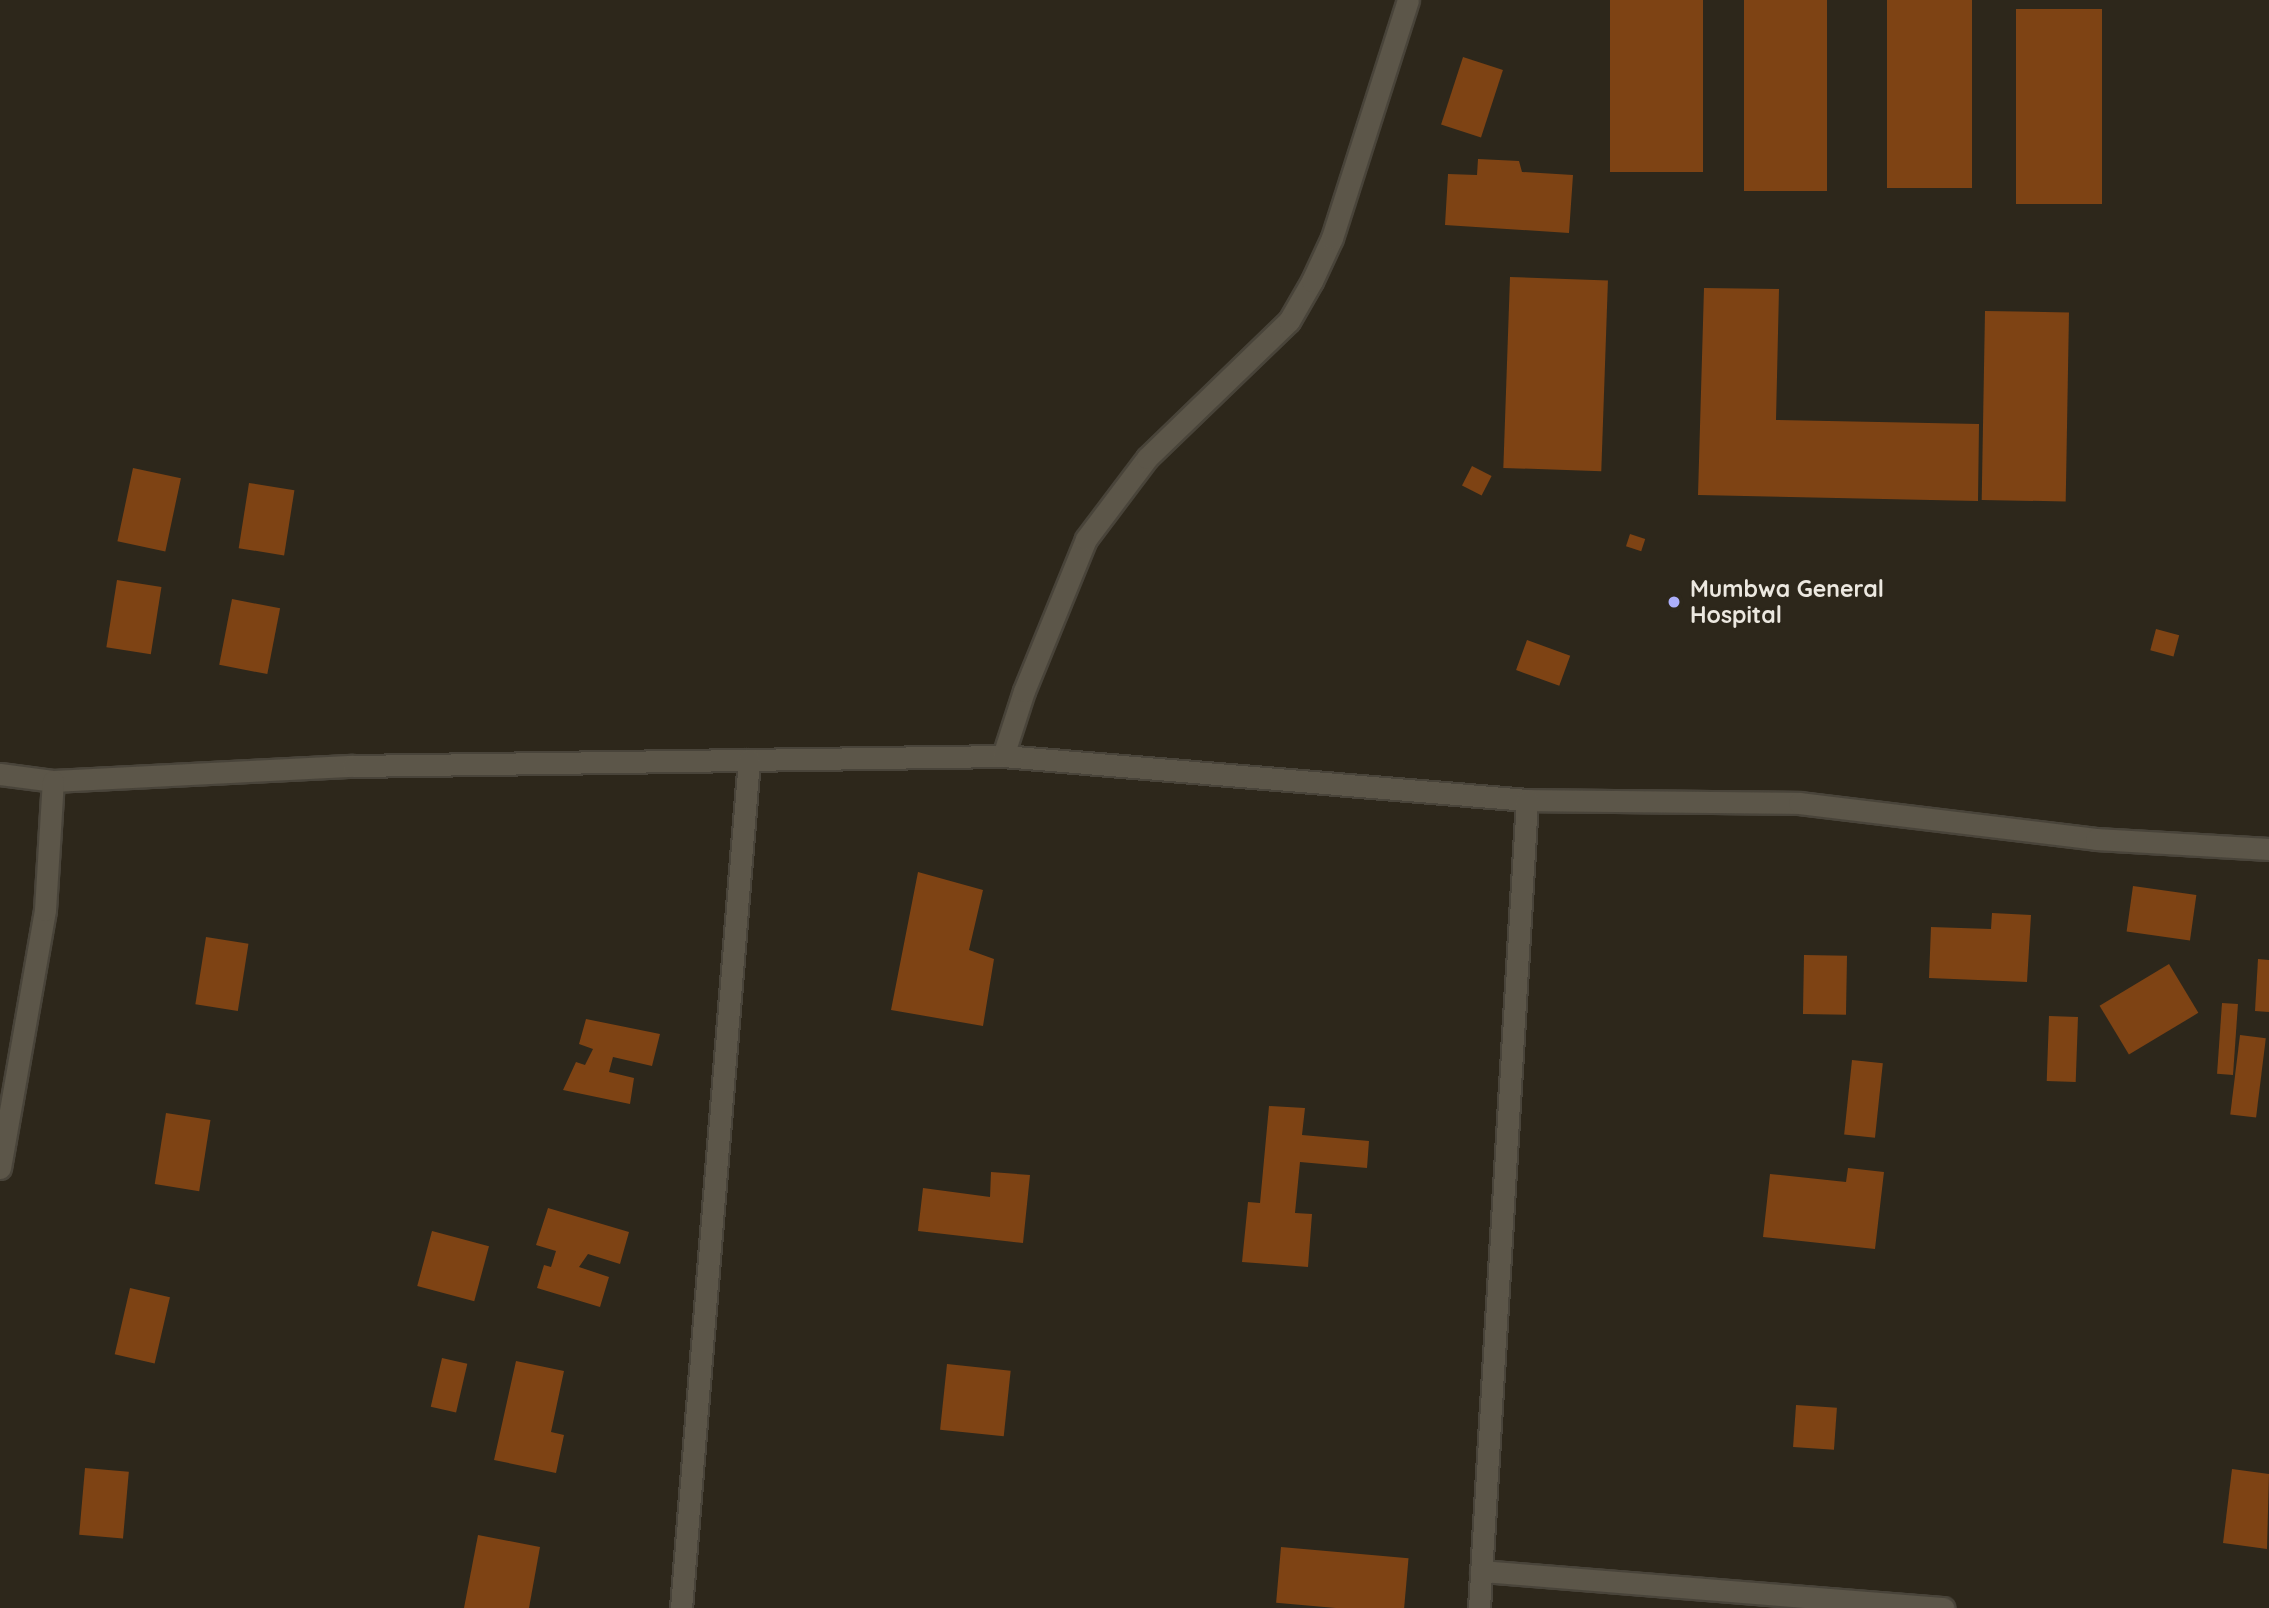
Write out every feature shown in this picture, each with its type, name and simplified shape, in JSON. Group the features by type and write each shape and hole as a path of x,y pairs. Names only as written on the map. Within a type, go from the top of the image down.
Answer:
{"street":[{"path":"1003,756 1024,691 1086,539 1147,458 1289,321 1312,281 1332,238 1408,0"},
{"path":"0,774 53,781 353,766 1003,756 1527,800 1799,803 2096,839 2269,849"},
{"path":"681,1608 749,760"},
{"path":"0,1168 44,910 53,781"},
{"path":"1479,1608 1527,800"},
{"path":"1482,1571 1944,1608"}],"building":[{"path":"1610,0 1703,0 1703,172 1610,172"},
{"path":"1744,0 1827,0 1827,191 1744,191"},
{"path":"1887,0 1972,0 1972,188 1887,188"},
{"path":"2016,9 2102,9 2102,204 2016,204"},
{"path":"1463,57 1503,70 1481,138 1441,125"},
{"path":"1478,159 1519,161 1522,172 1573,175 1569,233 1445,225 1448,174 1477,175"},
{"path":"1510,277 1608,280 1601,471 1503,468"},
{"path":"1704,288 1779,289 1776,420 1979,424 1978,501 1698,495"},
{"path":"1985,311 2069,312 2066,501 1982,500"},
{"path":"1472,466 1492,476 1482,496 1462,486"},
{"path":"133,468 181,478 165,552 117,541"},
{"path":"249,483 294,490 284,555 239,548"},
{"path":"1630,534 1645,539 1641,551 1626,546"},
{"path":"117,580 161,587 151,654 106,647"},
{"path":"232,599 280,608 267,674 219,665"},
{"path":"2156,629 2179,635 2173,656 2150,650"},
{"path":"1527,640 1570,656 1559,686 1516,670"},
{"path":"918,872 983,890 969,950 994,959 983,1026 891,1010"},
{"path":"2133,886 2196,895 2190,940 2127,932"},
{"path":"1992,913 2031,915 2027,982 1929,978 1931,927 1991,929"},
{"path":"206,937 248,944 238,1011 195,1004"},
{"path":"1804,955 1847,956 1846,1015 1803,1014"},
{"path":"2258,959 2269,960 2269,1012 2255,1011"},
{"path":"2169,964 2198,1013 2129,1055 2100,1006"},
{"path":"2222,1003 2238,1004 2233,1075 2217,1074"},
{"path":"2049,1016 2078,1017 2076,1082 2047,1081"},
{"path":"586,1019 660,1034 652,1066 613,1057 609,1072 634,1078 630,1104 563,1090 576,1062 585,1065 593,1049 579,1044"},
{"path":"2240,1035 2266,1038 2256,1118 2230,1114"},
{"path":"1852,1060 1883,1063 1875,1138 1844,1135"},
{"path":"1269,1106 1305,1108 1302,1135 1369,1141 1367,1168 1300,1162 1295,1213 1312,1214 1308,1267 1242,1262 1248,1202 1260,1203"},
{"path":"166,1113 210,1120 199,1191 155,1184"},
{"path":"1848,1168 1884,1172 1875,1249 1763,1237 1770,1174 1846,1182"},
{"path":"991,1172 1030,1175 1023,1243 918,1231 923,1188 990,1197"},
{"path":"548,1208 629,1232 620,1264 588,1254 579,1267 609,1277 600,1307 537,1288 544,1265 551,1267 556,1251 536,1245"},
{"path":"432,1231 489,1246 474,1301 417,1286"},
{"path":"130,1288 170,1297 155,1363 115,1354"},
{"path":"442,1358 467,1364 456,1413 431,1407"},
{"path":"516,1361 564,1371 551,1432 564,1435 556,1473 494,1460"},
{"path":"947,1364 1011,1371 1004,1436 940,1430"},
{"path":"1796,1405 1837,1408 1834,1450 1793,1447"},
{"path":"85,1468 129,1472 123,1539 79,1535"},
{"path":"2232,1469 2269,1474 2267,1549 2223,1543"},
{"path":"478,1535 540,1547 529,1608 464,1608"},
{"path":"1281,1547 1409,1558 1404,1608 1336,1608 1276,1603"}],"place":[{"name":"Mumbwa General Hospital","path":"1674,602"}]}
